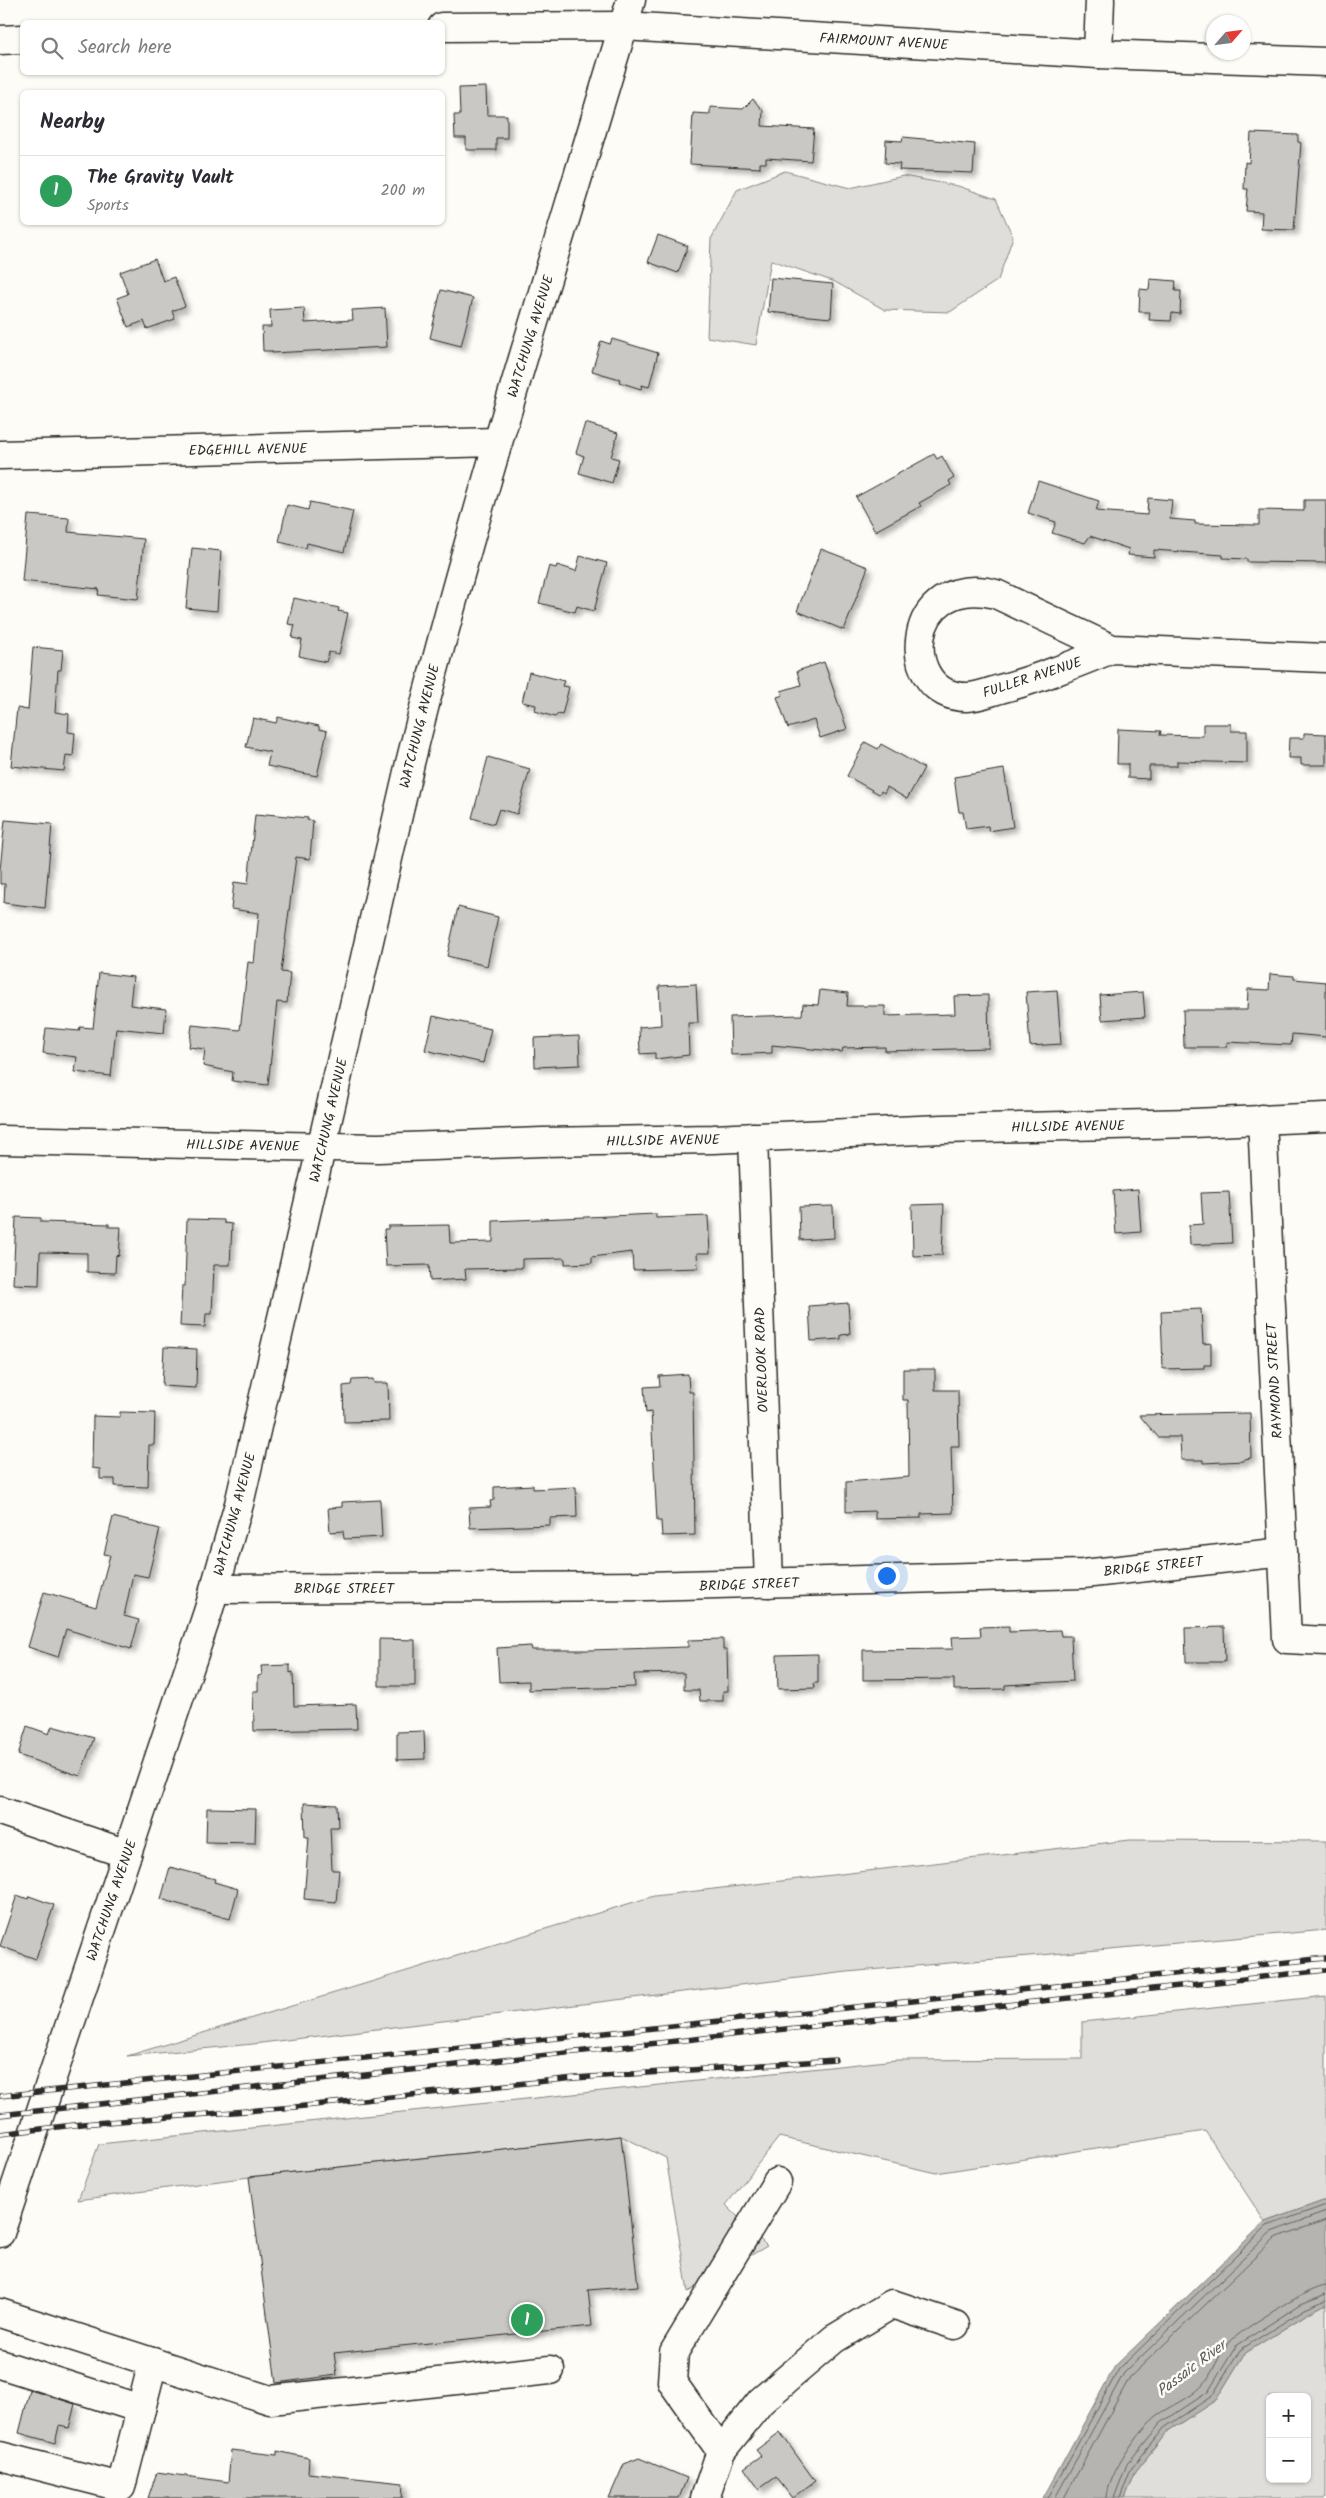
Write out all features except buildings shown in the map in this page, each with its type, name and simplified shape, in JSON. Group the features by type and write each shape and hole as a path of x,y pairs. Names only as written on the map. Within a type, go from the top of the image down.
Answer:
{"street":[{"name":"WATCHUNG AVENUE","path":"0,2232 214,1589 239,1504 323,1147 410,763 440,641 496,442 593,132 631,0"},
{"path":"1098,54 1100,0"},
{"name":"FAIRMOUNT AVENUE","path":"445,27 623,26 1098,54 1326,62"},
{"path":"0,40 20,39"},
{"name":"EDGEHILL AVENUE","path":"0,456 496,442"},
{"name":"FULLER AVENUE","path":"1112,649 1022,683 967,697 947,694 932,682 922,666 919,648 921,630 930,613 943,600 959,592 978,589 996,594 1112,649 1326,658"},
{"name":"HILLSIDE AVENUE","path":"0,1140 378,1148 753,1137 1326,1116"},
{"name":"RAYMOND STREET","path":"1262,1119 1287,1639 1326,1641"},
{"name":"OVERLOOK ROAD","path":"753,1137 769,1583"},
{"name":"BRIDGE STREET","path":"214,1589 637,1586 1083,1574 1283,1552"},
{"path":"0,1811 127,1854"},
{"path":"721,2451 672,2382 674,2352 777,2182"},
{"path":"705,2498 721,2451 761,2401 834,2339 892,2304 954,2325"},
{"path":"0,2313 270,2400 550,2370"},
{"path":"0,2456 121,2487 153,2362"},
{"path":"0,2364 141,2409"}],"shaded area":[{"path":"785,171 850,188 903,176 958,186 996,199 1013,237 998,280 950,312 885,310 835,282 771,260 756,345 707,337 711,239 737,190"},
{"path":"1130,1840 1326,1841 1326,1930 847,1972 253,2044 127,2056 654,1896"},
{"path":"1326,1996 1326,2200 1265,2222 1205,2131 936,2173 779,2137 726,2205 767,2246 688,2292 666,2158 621,2136 249,2177 78,2200 99,2144 896,2060 1082,2059 1082,2022"},
{"path":"1326,2304 1326,2498 1125,2498 1136,2471 1168,2431 1216,2400 1244,2354"}],"water":[{"name":"Passaic River","path":"1326,2200 1326,2304 1244,2354 1216,2400 1168,2431 1136,2471 1125,2498 1043,2498 1115,2366 1265,2222"}],"railway":[{"path":"0,2096 1326,1958"},
{"path":"0,2115 1326,1970"},
{"path":"0,2134 82,2124 295,2107 575,2078 835,2060"}],"place":[{"name":"The Gravity Vault","path":"527,2320"}]}
